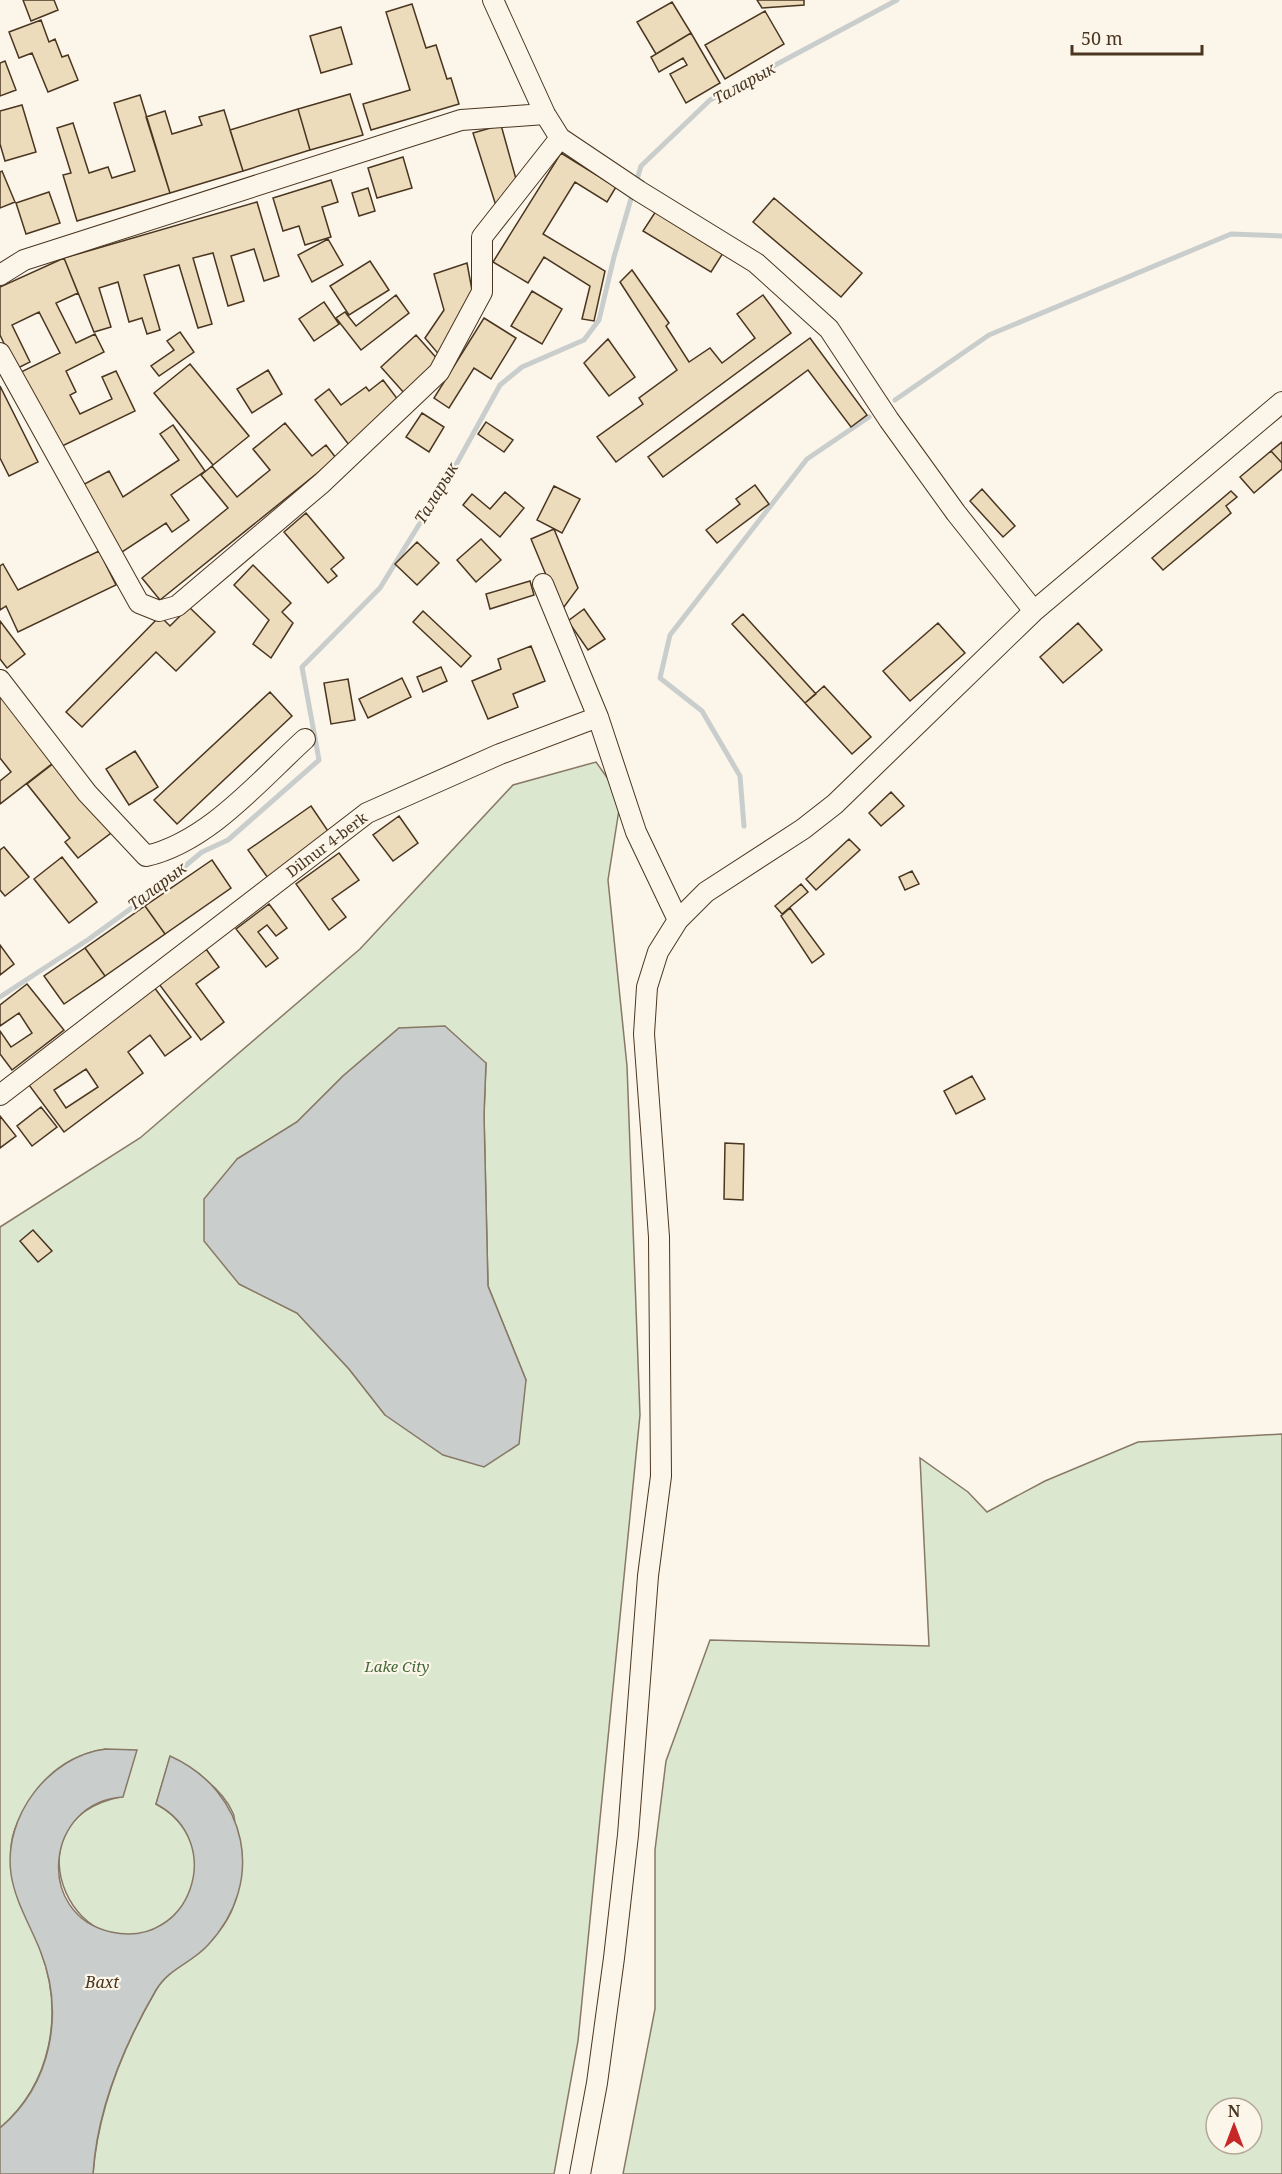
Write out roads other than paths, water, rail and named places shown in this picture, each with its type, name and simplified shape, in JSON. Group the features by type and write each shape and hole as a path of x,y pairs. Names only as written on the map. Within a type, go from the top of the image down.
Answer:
{"street":[{"path":"493,0 545,114 560,138 633,187 756,262 829,329 889,420 956,513 1034,611"},
{"path":"0,275 24,260 461,120 545,114"},
{"path":"0,354 139,603 159,611 177,606 322,483 439,372 482,292 482,237 560,138"},
{"path":"580,2174 597,2083 614,1958 628,1835 648,1576 661,1476 659,1237 644,1034 647,987 658,952 678,920 705,892 803,829 834,804 1034,611 1282,402"},
{"path":"543,584 598,717 636,832 678,920"},
{"path":"0,680 87,793 146,856 165,852 202,832 305,739"},
{"name":"Dilnur 4-berk","path":"0,1095 367,813 500,754 598,717"}],"water":[{"path":"445,1026 486,1063 484,1115 488,1286 526,1380 519,1444 484,1467 443,1455 385,1415 349,1369 297,1313 239,1284 204,1241 204,1199 237,1159 297,1122 343,1076 399,1028"},
{"name":"Baхt","path":"106,1749 137,1750 123,1797 97,1804 77,1818 65,1837 59,1860 60,1883 69,1904 86,1922 111,1932 139,1933 161,1925 179,1909 190,1889 194,1866 190,1843 178,1821 156,1804 170,1756 196,1772 217,1791 232,1815 240,1840 242,1867 238,1894 227,1920 208,1945 161,1982 144,2011 123,2055 106,2102 93,2174 0,2174 0,2128 18,2110 32,2090 49,2046 52,2022 52,1998 48,1974 19,1903 11,1874 10,1852 14,1831 34,1792 49,1776 66,1763 85,1754"}],"waterway":[{"name":"Таларык","path":"636,183 641,166 710,100 897,0"},
{"name":"Таларык","path":"0,997 89,939 155,891 202,852 228,840 319,760 302,667 380,588 457,463 500,385 522,367 584,340 599,320 633,192"},
{"path":"895,400 989,335 1231,234 1282,236"},
{"path":"744,826 740,776 702,711 660,678 670,635 807,459 869,417"}],"park label":[{"name":"Lake City","path":"397,1667"}]}
